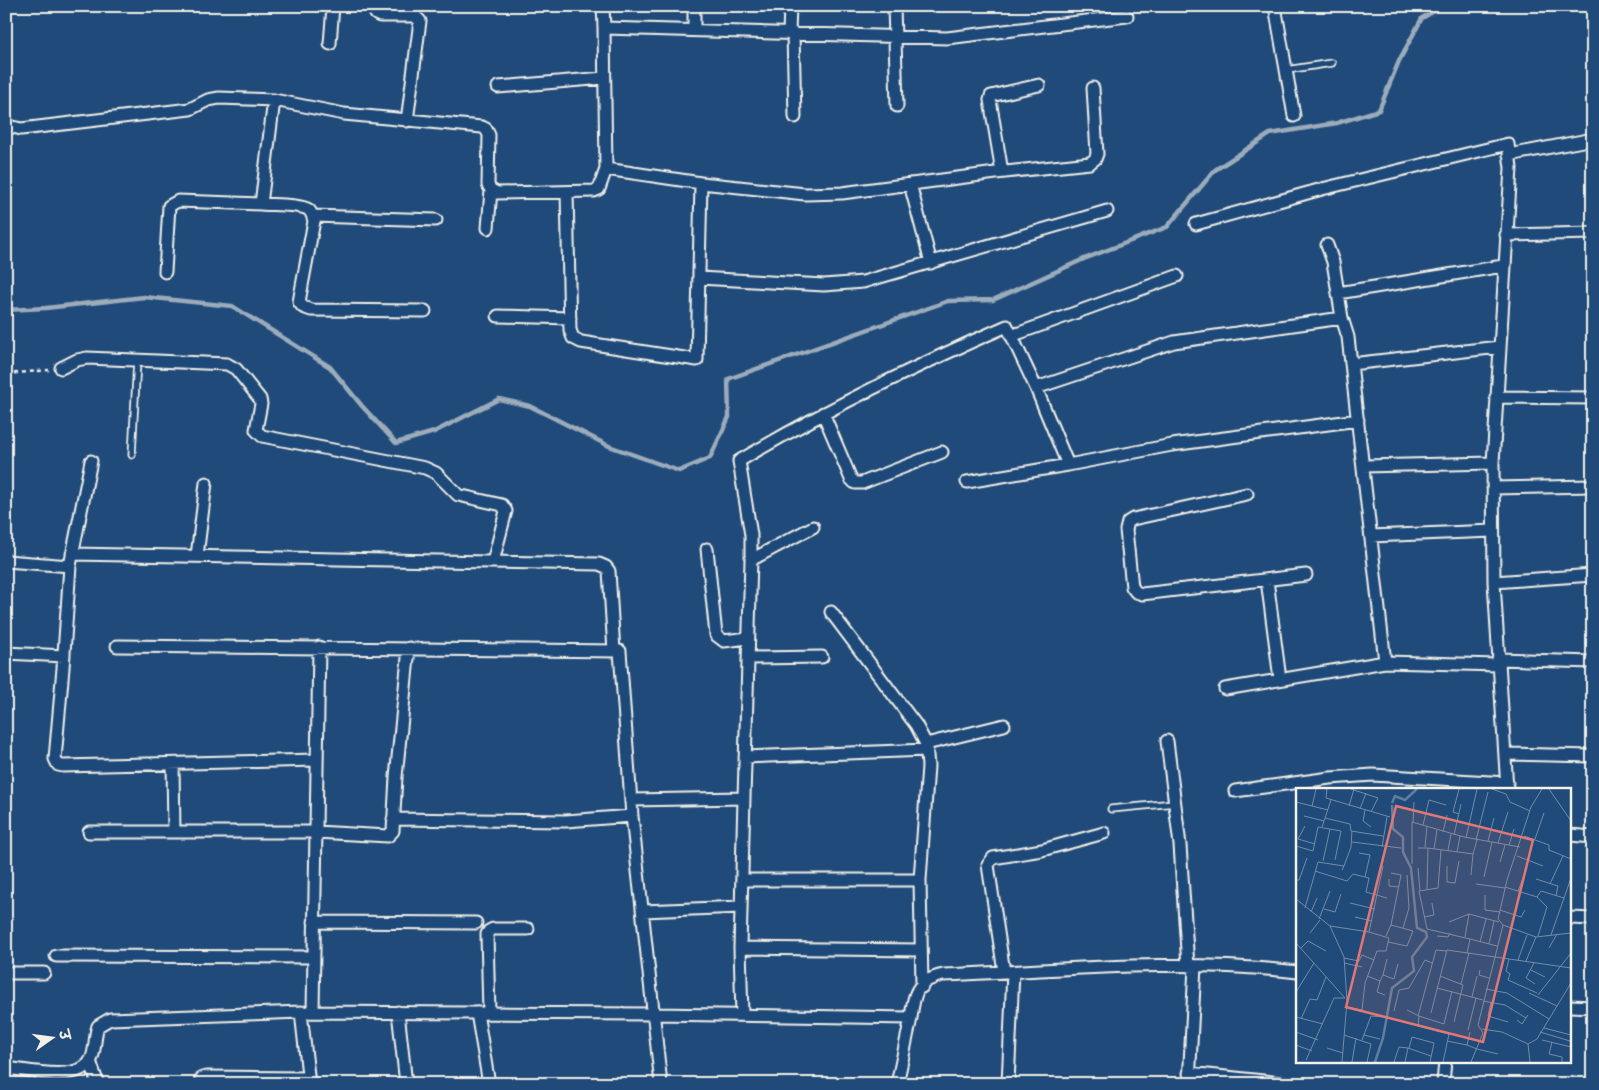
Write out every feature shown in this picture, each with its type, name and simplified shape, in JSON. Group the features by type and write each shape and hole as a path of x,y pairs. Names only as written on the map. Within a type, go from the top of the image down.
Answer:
{"street":[{"path":"330,44 333,6"},
{"path":"373,6 376,14 380,16 415,16 420,21 406,121"},
{"path":"6,121 9,126 21,129 190,109 208,100 219,98 274,100 344,114 486,129 488,135 488,185 491,190 497,193 594,191 599,189 606,169 603,6"},
{"path":"694,6 694,30"},
{"path":"790,6 796,117"},
{"path":"894,6 897,106"},
{"path":"1275,6 1294,116"},
{"path":"604,28 947,38 1127,16"},
{"path":"498,87 604,78"},
{"path":"1002,172 990,100 991,96 1039,85"},
{"path":"606,169 701,183 805,194 842,192 1090,163 1098,154 1093,88"},
{"path":"261,204 274,100"},
{"path":"1509,155 1593,139"},
{"path":"1196,224 1322,188 1508,144 1510,168 1493,463 1494,582 1507,786 1432,777 1373,775 1330,778 1235,791"},
{"path":"567,192 570,330 573,338 582,342 697,360 701,183"},
{"path":"910,184 931,263"},
{"path":"488,228 491,190"},
{"path":"165,272 169,206 178,201 296,206 308,209 314,221 299,302 303,307 311,310 425,310"},
{"path":"699,278 824,285 878,279 1108,211"},
{"path":"313,216 436,220"},
{"path":"1506,235 1593,233"},
{"path":"1327,245 1342,318 1348,337 1386,662"},
{"path":"1338,293 1504,266"},
{"path":"1012,336 1178,276"},
{"path":"498,316 570,318"},
{"path":"1036,388 1174,342 1342,318"},
{"path":"742,1015 740,948 751,535 739,460 823,413 937,356 1007,326 1036,388 1068,465"},
{"path":"1351,364 1499,347"},
{"path":"60,368 87,358 227,364 232,366 260,399 261,404 256,430 262,436 425,468 436,473 458,495 502,505 506,511 493,562"},
{"path":"1496,397 1593,398"},
{"path":"823,413 851,479 855,483 862,483 942,452"},
{"path":"967,482 1172,445 1358,420"},
{"path":"91,461 70,566 55,759 58,765 317,760"},
{"path":"1363,466 1493,463"},
{"path":"197,556 206,483"},
{"path":"1493,488 1593,486"},
{"path":"1247,494 1133,519 1128,522 1126,530 1132,588 1142,594 1306,575"},
{"path":"751,560 813,527"},
{"path":"1371,536 1493,531"},
{"path":"708,549 716,636 724,641 748,638"},
{"path":"72,554 599,564 606,566 609,572 614,651"},
{"path":"6,561 70,566"},
{"path":"1494,582 1593,576"},
{"path":"1267,580 1280,679"},
{"path":"831,612 916,725 927,747 928,766 920,880 922,987"},
{"path":"117,646 620,651 632,816 661,1084"},
{"path":"313,1012 319,647"},
{"path":"89,832 316,832 388,836 393,831 396,777 409,648"},
{"path":"6,653 64,656"},
{"path":"748,658 822,657"},
{"path":"1225,689 1386,662 1593,662"},
{"path":"745,756 927,747 1004,725"},
{"path":"1167,741 1180,845 1191,966 1189,1078 1291,1084"},
{"path":"1505,754 1593,756"},
{"path":"172,764 174,832"},
{"path":"631,800 744,798"},
{"path":"393,819 566,821 632,816"},
{"path":"1008,1084 1008,972 988,865 993,858 1042,850 1104,833"},
{"path":"1572,835 1593,837"},
{"path":"742,880 920,880"},
{"path":"643,911 741,907"},
{"path":"1572,918 1593,919"},
{"path":"314,922 476,923"},
{"path":"488,1078 483,1013 487,934 493,929 528,929"},
{"path":"740,948 921,950"},
{"path":"56,956 314,957"},
{"path":"897,1084 911,1018 914,994 931,978 943,975 1150,966 1250,966 1296,972"},
{"path":"6,973 44,973"},
{"path":"1572,1006 1593,1007"},
{"path":"98,1084 90,1061 98,1026 110,1019 300,1012 911,1018"},
{"path":"199,1084 202,1078 207,1077 308,1081 300,1012"},
{"path":"398,1012 406,1084"},
{"path":"6,1068 65,1074 80,1071 90,1061"},
{"path":"1442,1084 1445,1062"}],"lane":[{"path":"1286,70 1332,63"},
{"path":"132,455 137,360"},
{"path":"1112,809 1175,803"}],"path":[{"path":"6,374 60,368"}],"waterway":[{"path":"6,310 46,308 144,297 232,306 330,367 396,443 434,432 499,399 530,406 609,446 679,471 710,458 729,417 728,379 948,301 993,300 1084,259 1167,227 1215,170 1270,134 1337,123 1379,110 1399,61 1422,18 1443,6"}]}
